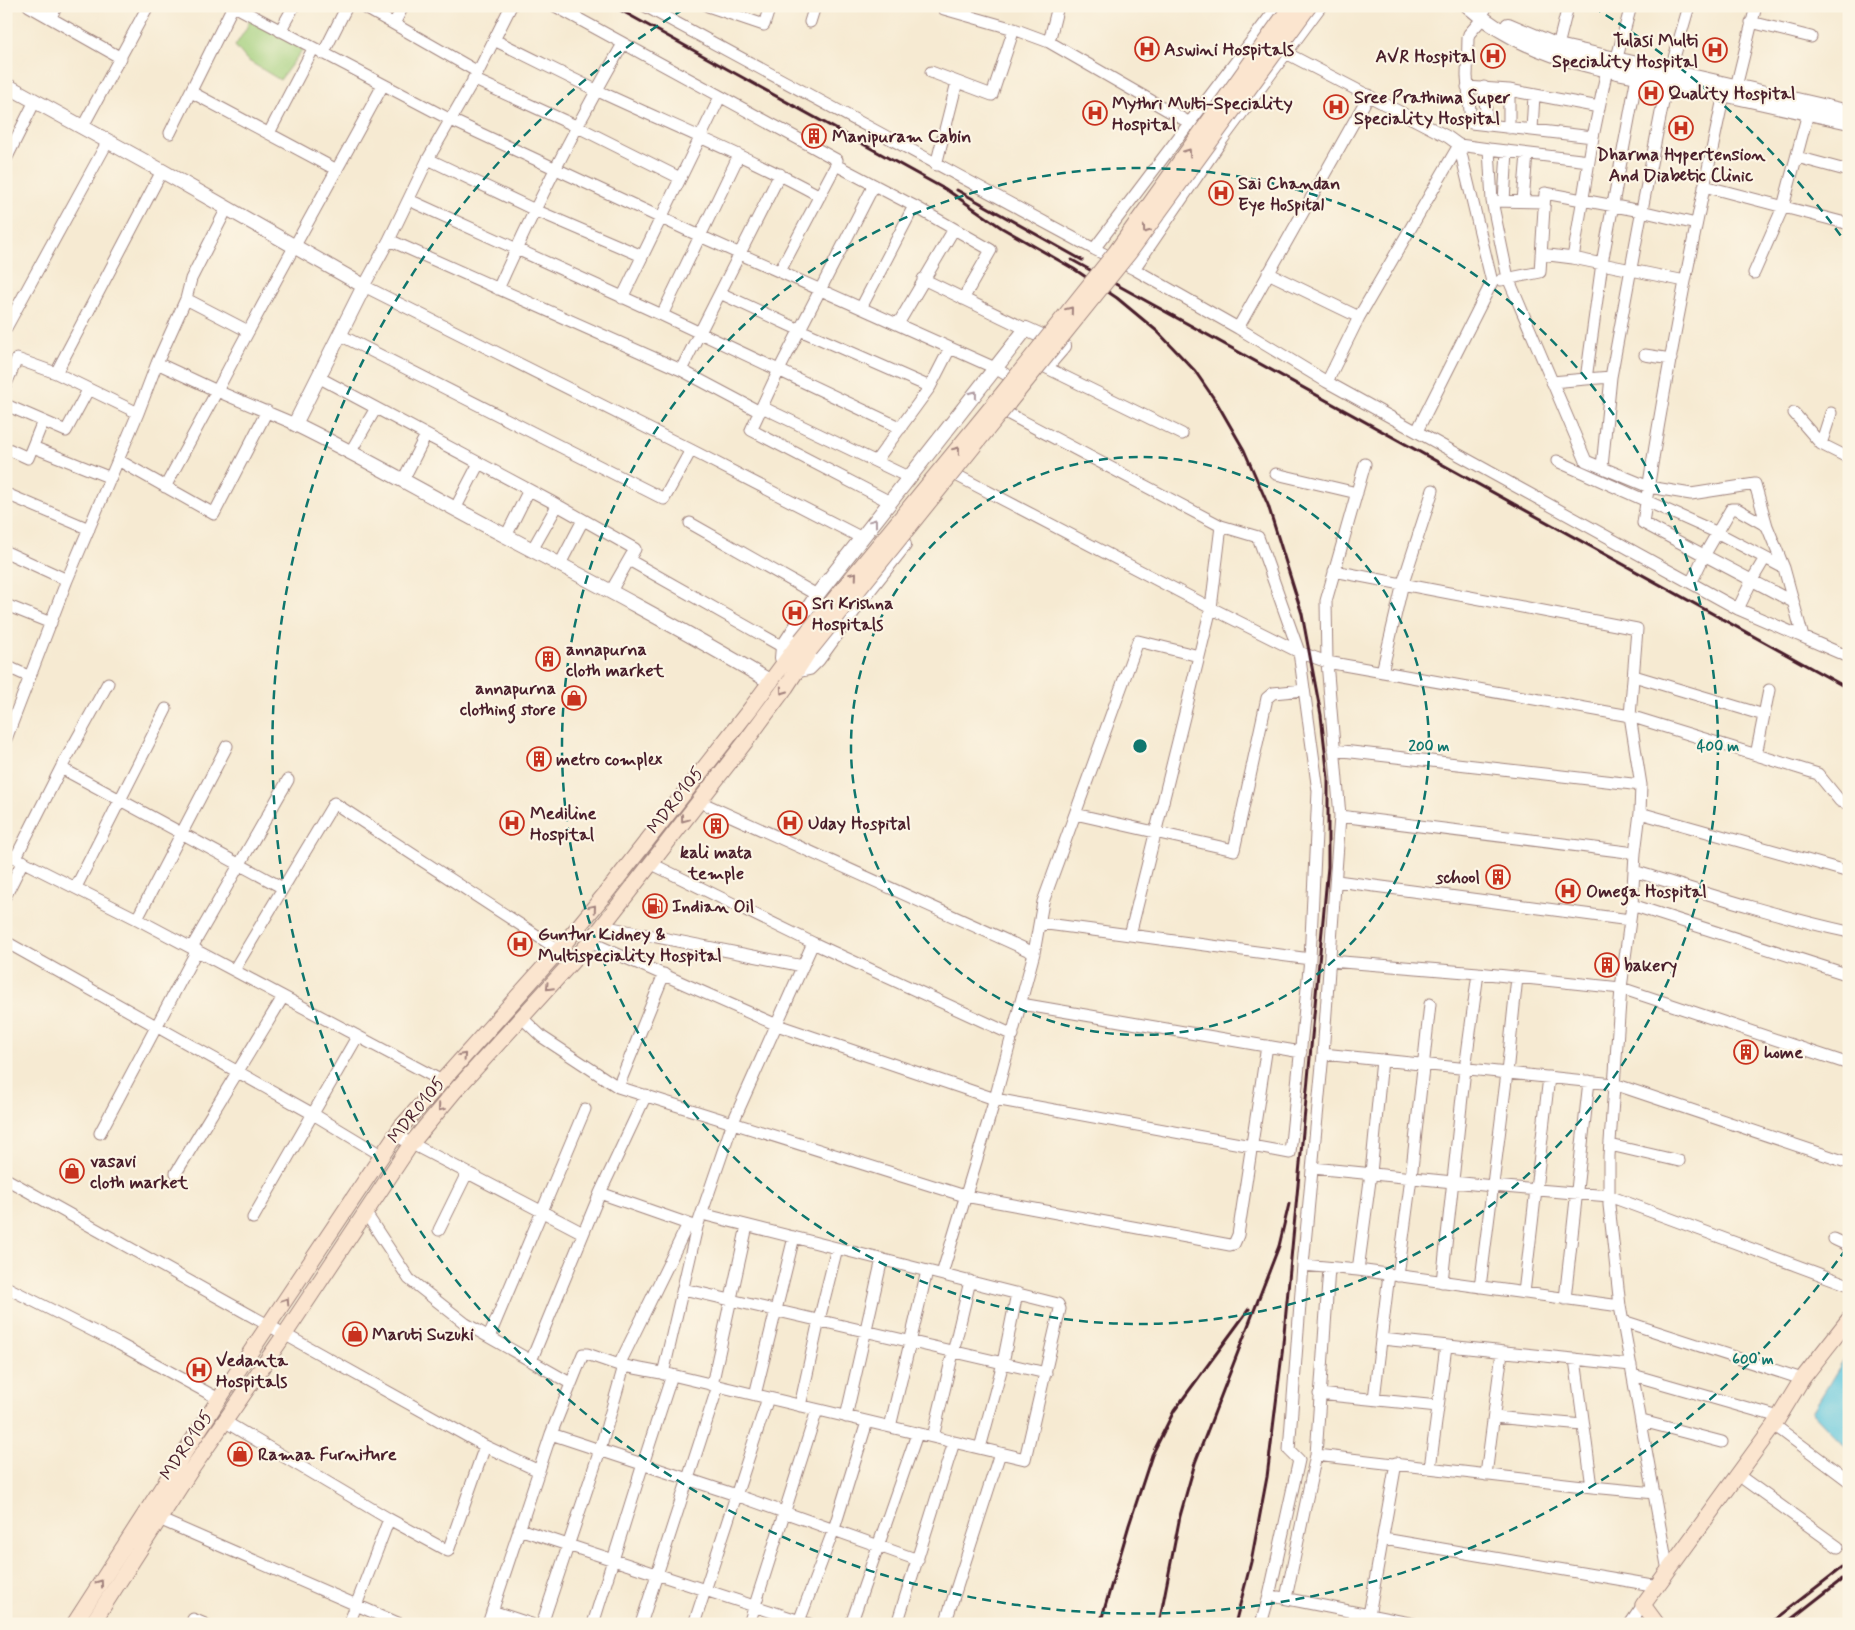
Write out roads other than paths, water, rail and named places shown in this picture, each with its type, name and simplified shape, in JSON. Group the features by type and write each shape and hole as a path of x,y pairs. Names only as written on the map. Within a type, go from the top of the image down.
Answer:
{"main road":[{"path":"806,645 1115,253 1291,6"},
{"path":"806,645 1123,260 1308,6"},
{"name":"MDR0105","path":"92,1624 224,1421 285,1334 411,1144 454,1092 590,942 760,722 790,667 806,645"},
{"name":"MDR0105","path":"74,1624 219,1399 380,1155 442,1081 559,950 676,805 770,682 790,667"},
{"path":"1657,1624 1643,1606 1776,1421 1802,1379 1849,1318"}],"street":[{"path":"29,6 121,58"},
{"path":"50,18 57,6"},
{"path":"82,126 148,6"},
{"path":"170,133 233,6 449,120 700,236 995,368 1028,387"},
{"path":"280,31 294,6"},
{"path":"269,133 347,6"},
{"path":"362,6 475,75 680,178"},
{"path":"394,24 403,6"},
{"path":"296,424 428,159 511,6"},
{"path":"555,6 837,160 780,271"},
{"path":"645,6 1094,250 1134,269 1238,328 1327,382 1738,609 1849,657"},
{"path":"708,6 764,24 770,6"},
{"path":"742,18 746,6"},
{"path":"810,22 815,6"},
{"path":"1049,42 1058,6"},
{"path":"1094,250 1278,6"},
{"path":"1134,269 1222,140 1321,6"},
{"path":"1468,6 1484,10 1513,28 1637,76 1668,77 1724,94 1849,122"},
{"path":"1558,46 1568,6"},
{"path":"1573,258 1588,161 1599,107 1631,6"},
{"path":"1602,467 1611,377 1641,211 1668,77 1689,6"},
{"path":"1736,87 1756,6"},
{"path":"944,9 1014,29 1049,42 1222,140"},
{"path":"1484,10 1512,38 1540,50 1668,77 1736,87 1849,112"},
{"path":"1484,10 1468,38 1468,87 1472,123 1593,137"},
{"path":"1751,22 1811,37"},
{"path":"931,72 992,95 1014,29"},
{"path":"494,40 596,90 701,136 780,174 820,196"},
{"path":"498,289 555,170 596,90 623,44"},
{"path":"1286,54 1369,95 1448,137 1459,145 1588,161"},
{"path":"1586,378 1602,263 1637,76"},
{"path":"936,164 957,82"},
{"path":"6,85 364,286 862,538"},
{"path":"165,487 383,85"},
{"path":"1468,87 1509,90 1599,107"},
{"path":"1484,87 1487,125"},
{"path":"1508,128 1509,90"},
{"path":"191,92 337,170"},
{"path":"1724,94 1685,281 1644,523 1793,602"},
{"path":"1238,328 1369,95"},
{"path":"1532,130 1534,95"},
{"path":"622,298 720,97"},
{"path":"6,159 35,101"},
{"path":"1754,274 1783,207 1808,113"},
{"path":"6,328 108,141"},
{"path":"1417,431 1492,282 1459,145"},
{"path":"1327,382 1359,318 1459,145"},
{"path":"1489,149 1492,202 1508,278 1586,461 1649,487 1691,494 1755,484 1767,526 1784,568 1803,637"},
{"path":"1504,201 1507,151"},
{"path":"1523,201 1527,154"},
{"path":"662,315 739,155"},
{"path":"1797,157 1849,171"},
{"path":"428,159 535,210 642,256"},
{"path":"836,165 914,206 991,250 963,299"},
{"path":"56,373 162,171"},
{"path":"681,370 780,174"},
{"path":"874,185 779,370 752,430 890,502"},
{"path":"1704,186 1849,224"},
{"path":"1492,282 1540,272 1544,193 1641,211 1696,224"},
{"path":"409,200 700,332 901,428"},
{"path":"1492,202 1544,202"},
{"path":"861,308 914,206"},
{"path":"8,731 67,580 138,413 157,363 186,299 191,279 227,208"},
{"path":"898,324 954,228"},
{"path":"389,240 681,370 761,410 910,478"},
{"path":"1541,254 1602,263 1685,281"},
{"path":"1268,274 1359,318"},
{"path":"923,279 1064,346 1028,387 958,476 863,597 818,659 809,668 790,667 782,658 783,647 817,595 1026,329"},
{"path":"720,293 930,387"},
{"path":"186,299 248,331"},
{"path":"340,335 664,499 691,450"},
{"path":"876,461 930,387 950,348"},
{"path":"1645,355 1671,359"},
{"path":"6,384 12,357 56,373 138,413"},
{"path":"157,363 217,391 296,424 350,451 611,591 770,682"},
{"path":"1045,367 1182,434"},
{"path":"318,377 635,549 611,591"},
{"path":"1552,382 1611,377"},
{"path":"6,405 66,431 88,390"},
{"path":"350,451 376,408"},
{"path":"118,460 214,514 267,411"},
{"path":"1794,413 1821,444 1849,458"},
{"path":"1821,444 1831,413"},
{"path":"590,942 777,1025 994,1099 1290,1153 1310,959 1318,791 1299,652 1258,537 1221,526 1007,414"},
{"path":"6,448 28,458 42,421"},
{"path":"403,480 426,435"},
{"path":"33,447 110,478"},
{"path":"1557,461 1718,533 1784,568"},
{"path":"455,509 479,464"},
{"path":"1261,1624 1299,1460 1289,1450 1303,1265 1337,881 1340,816 1327,662 1326,601 1365,464"},
{"path":"1276,474 1357,493"},
{"path":"958,476 1299,652 1327,662 1630,716 1818,774 1840,801 1849,804"},
{"path":"506,536 529,490"},
{"path":"1382,672 1403,583 1433,490"},
{"path":"9,492 89,530"},
{"path":"532,550 558,506"},
{"path":"1691,583 1731,509 1737,509 1767,526"},
{"path":"560,564 583,520"},
{"path":"690,523 817,595"},
{"path":"1130,935 1211,608 1221,526"},
{"path":"6,552 67,580"},
{"path":"1738,609 1765,558"},
{"path":"630,560 783,647"},
{"path":"1334,570 1637,629 1630,716 1642,785 1632,905 1621,988 1610,1145 1610,1196 1620,1306 1668,1571"},
{"path":"6,606 51,623"},
{"path":"942,1274 1022,1004 1043,902 1138,641 1199,656"},
{"path":"6,666 30,677"},
{"path":"1634,676 1764,715"},
{"path":"6,895 15,857 60,768 108,683"},
{"path":"1074,814 1234,850 1267,698 1273,693 1304,690"},
{"path":"1756,755 1769,690"},
{"path":"76,887 166,709"},
{"path":"137,919 227,746"},
{"path":"1334,750 1642,785"},
{"path":"60,768 283,888"},
{"path":"100,1133 239,864 288,780"},
{"path":"698,801 1034,953"},
{"path":"234,970 334,803 559,950"},
{"path":"1640,813 1849,872"},
{"path":"1340,816 1635,853"},
{"path":"15,857 76,887 442,1081"},
{"path":"650,863 813,943 1013,1035"},
{"path":"1634,871 1740,904 1811,924 1849,932"},
{"path":"1337,881 1630,920"},
{"path":"1632,905 1849,975"},
{"path":"1040,923 1310,959"},
{"path":"602,926 803,966"},
{"path":"6,942 313,1114 380,1155"},
{"path":"542,1624 600,1450 622,1366 693,1226 702,1214 732,1122 813,943"},
{"path":"1330,961 1478,973 1621,988 1849,1064"},
{"path":"1442,1282 1465,1069 1478,973"},
{"path":"618,1087 664,974"},
{"path":"1480,1287 1517,977"},
{"path":"176,1173 283,997"},
{"path":"1022,1004 1301,1052"},
{"path":"1374,1399 1382,1339 1411,1178 1430,1004"},
{"path":"521,1017 542,1037 618,1087 965,1196 1230,1245 1237,1240 1267,1046"},
{"path":"253,1218 357,1037"},
{"path":"1323,1054 1614,1084 1849,1163"},
{"path":"1358,1270 1371,1174 1382,1060"},
{"path":"1524,1293 1549,1077"},
{"path":"1565,1299 1589,1082"},
{"path":"531,1361 600,1193 646,1095"},
{"path":"489,1337 586,1109"},
{"path":"395,1135 583,1233"},
{"path":"1610,1145 1679,1161"},
{"path":"1313,1168 1610,1196 1849,1285"},
{"path":"439,1230 467,1173"},
{"path":"6,1179 485,1446 539,1471"},
{"path":"600,1193 693,1226"},
{"path":"365,1212 409,1279 466,1324 570,1383"},
{"path":"488,1624 551,1434 583,1354 622,1366 668,1374 1024,1459 1046,1373 1060,1307 1055,1303 702,1214"},
{"path":"593,1624 614,1560 668,1374 693,1226"},
{"path":"641,1624 688,1479 715,1386 730,1300 746,1226"},
{"path":"755,1395 794,1237"},
{"path":"1834,1239 1849,1246"},
{"path":"800,1406 837,1248"},
{"path":"846,1417 882,1259"},
{"path":"1303,1265 1358,1270 1620,1306"},
{"path":"1286,1598 1316,1455 1329,1268"},
{"path":"890,1427 927,1271"},
{"path":"933,1437 955,1352 970,1281"},
{"path":"6,1287 119,1344 219,1399"},
{"path":"683,1289 1046,1373"},
{"path":"980,1448 1003,1363 1017,1293"},
{"path":"1623,1320 1802,1379"},
{"path":"1382,1339 1575,1359 1632,1370 1776,1421 1849,1481"},
{"path":"1430,1468 1446,1346"},
{"path":"1486,1475 1502,1352"},
{"path":"1575,1359 1592,1487"},
{"path":"1319,1394 1438,1406"},
{"path":"694,1624 768,1398"},
{"path":"749,1624 817,1410"},
{"path":"1494,1417 1583,1425"},
{"path":"224,1421 389,1519 448,1551 485,1446"},
{"path":"519,1529 705,1589 802,1623 834,1529 867,1422"},
{"path":"1642,1422 1722,1442"},
{"path":"551,1434 736,1494 918,1560"},
{"path":"851,1624 917,1434"},
{"path":"897,1624 954,1442"},
{"path":"945,1624 1000,1453"},
{"path":"1316,1455 1592,1487 1655,1492"},
{"path":"1369,1615 1396,1464"},
{"path":"1738,1475 1838,1547"},
{"path":"348,1624 389,1519"},
{"path":"159,1520 400,1624"},
{"path":"1384,1539 1658,1586"},
{"path":"1269,1596 1414,1624"},
{"path":"1630,1624 1643,1606"},
{"path":"492,1611 531,1624"},
{"path":"193,1619 205,1624"}],"water":[{"path":"1849,1351 1849,1451 1812,1412"}],"railway":[{"path":"613,6 950,192"},
{"path":"944,188 1002,228 1074,269 1117,298 1158,332 1195,371 1217,403 1244,450 1268,505 1302,614 1321,715 1328,778 1328,867 1282,1354 1267,1477 1251,1562 1235,1624"},
{"path":"957,190 1082,260"},
{"path":"1072,260 1849,689"},
{"path":"1159,1624 1180,1516 1195,1463 1279,1246 1289,1204"},
{"path":"1100,1624 1152,1455 1174,1411 1249,1309"},
{"path":"1769,1624 1849,1562"},
{"path":"1785,1624 1849,1574"}],"place":[{"name":"Aswini Hospitals","path":"1147,49"},
{"name":"Tulasi Multi Speciality Hospital","path":"1715,50"},
{"name":"AVR Hospital","path":"1493,56"},
{"name":"Quality Hospital","path":"1651,93"},
{"name":"Sree Prathima Super Speciality Hospital","path":"1336,107"},
{"name":"Mythri Multi-Speciality Hospital","path":"1095,113"},
{"name":"Dharma Hypertension And Diabetic Clinic","path":"1681,128"},
{"name":"Manipuram Cabin","path":"814,136"},
{"name":"Sai Chandan Eye Hospital","path":"1221,193"},
{"name":"Sri Krishna Hospitals","path":"795,613"},
{"name":"annapurna cloth market","path":"548,659"},
{"name":"annapurna clothing store","path":"574,698"},
{"name":"metro complex","path":"539,759"},
{"name":"Mediline Hospital","path":"512,823"},
{"name":"Uday Hospital","path":"790,823"},
{"name":"kali mata temple","path":"716,826"},
{"name":"school","path":"1498,877"},
{"name":"Omega Hospital","path":"1568,891"},
{"name":"Indian Oil","path":"655,906"},
{"name":"Guntur Kidney & Multispeciality Hospital","path":"520,944"},
{"name":"bakery","path":"1607,965"},
{"name":"home","path":"1746,1052"},
{"name":"vasavi cloth market","path":"72,1171"},
{"name":"Maruti Suzuki","path":"355,1334"},
{"name":"Vedanta Hospitals","path":"199,1370"},
{"name":"Ramaa Furniture","path":"240,1454"}]}
